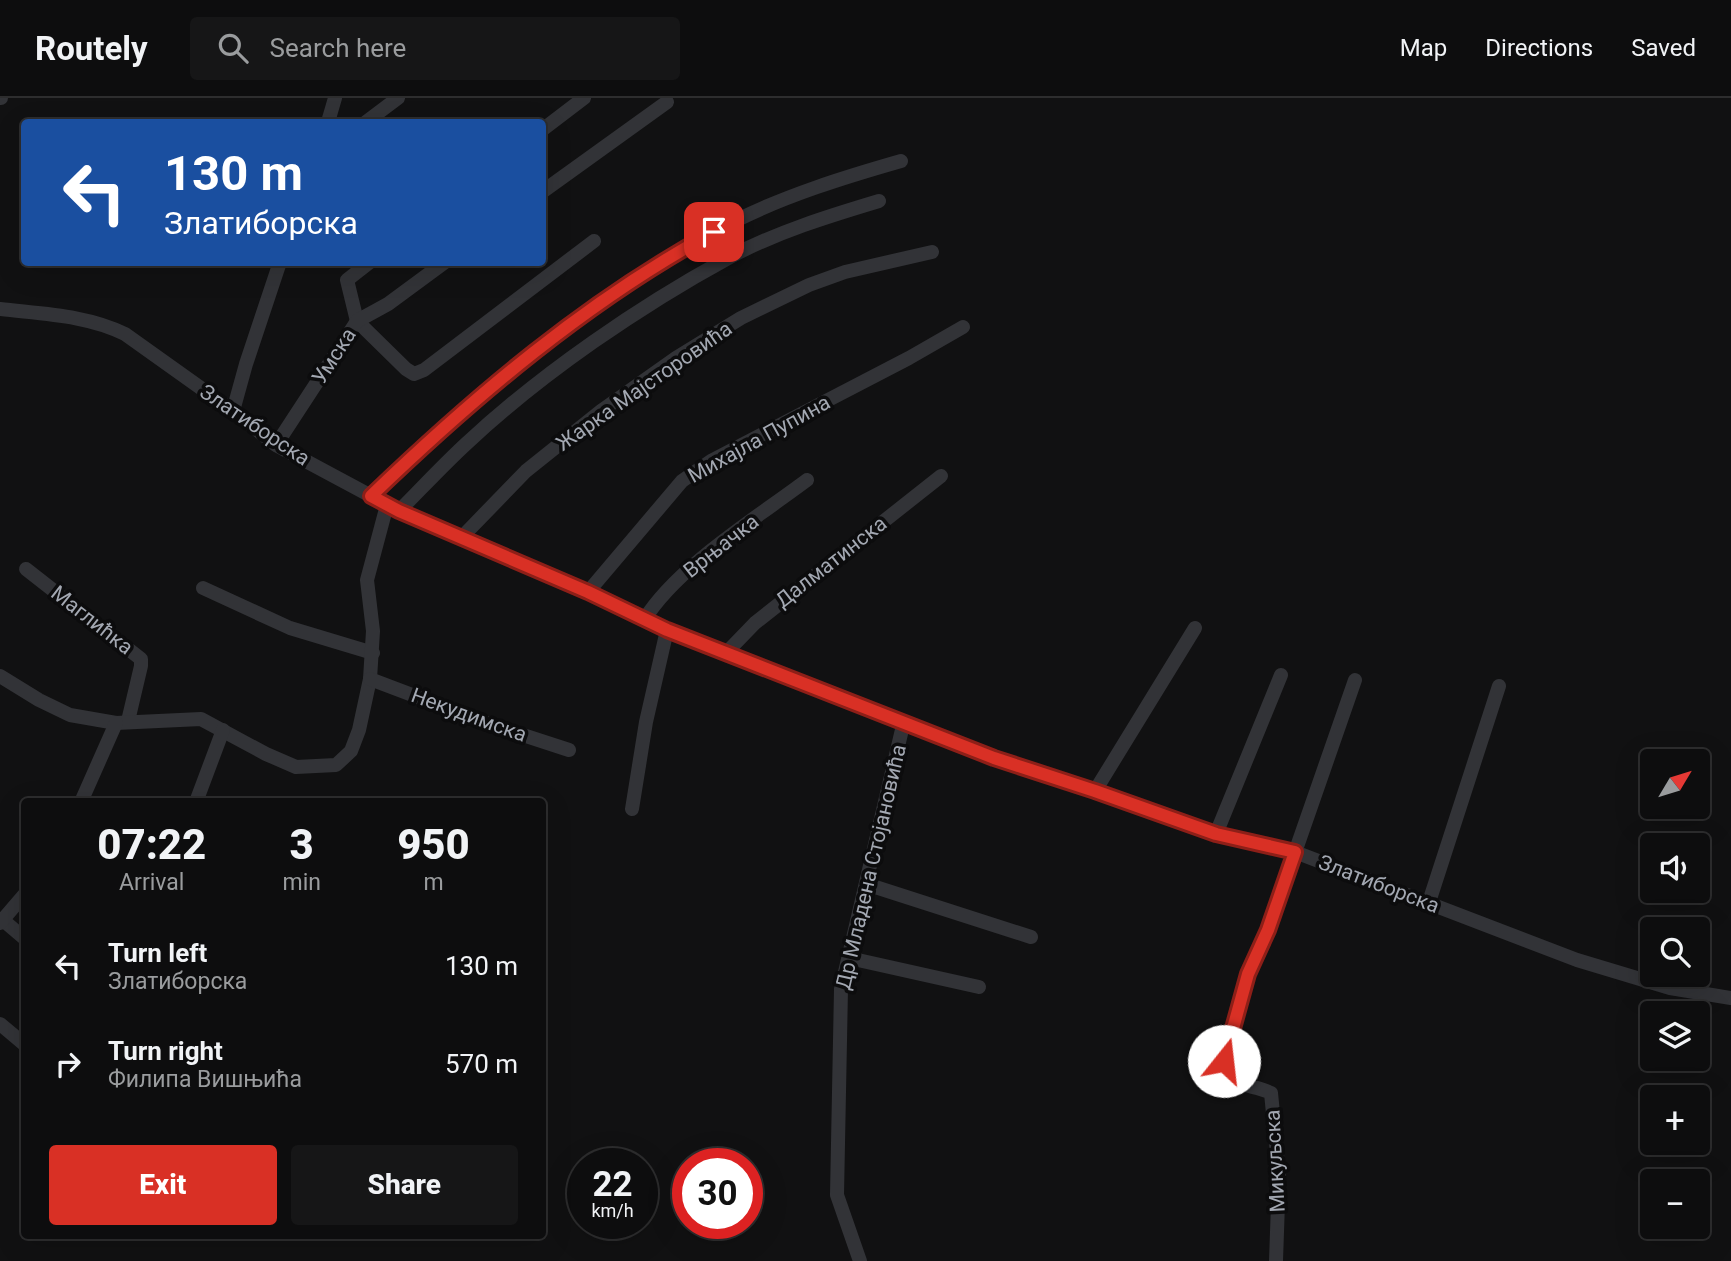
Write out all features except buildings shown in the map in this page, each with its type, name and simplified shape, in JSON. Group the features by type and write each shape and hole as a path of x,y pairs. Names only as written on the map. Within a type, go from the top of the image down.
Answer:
{"street":[{"path":"329,119 335,98"},
{"path":"370,119 398,98"},
{"path":"546,127 584,98"},
{"path":"546,189 667,102"},
{"path":"371,496 436,433 496,382 668,257 737,220 847,177 901,161"},
{"path":"0,676 70,715 122,722 201,719 296,767 336,765 351,751 370,679 373,632 367,580 379,528 393,508 527,391 651,305 732,257 794,229 879,201"},
{"path":"365,266 348,280 357,321 414,374 424,370 594,241"},
{"name":"Жарка Мајсторовића","path":"462,537 526,471 601,411 676,358 741,318 808,285 845,272 932,252"},
{"path":"233,411 279,266"},
{"name":"Умска","path":"275,444 357,321 388,304 439,266"},
{"name":"Златиборска","path":"0,309 89,320 110,326 233,411 275,444 393,508 588,592 667,630 994,758 1216,834 1295,852 1577,960 1670,988 1730,996"},
{"name":"Михајла Пупина","path":"588,592 682,481 712,461 963,327"},
{"name":"Далматинска","path":"726,653 755,622 941,476"},
{"name":"Врњачка","path":"644,620 656,600 713,550 807,480"},
{"name":"Маглићка","path":"26,569 141,659 122,722"},
{"path":"203,588 290,628 373,653"},
{"path":"1095,791 1195,628"},
{"path":"632,809 646,722 667,630"},
{"path":"1216,834 1280,675"},
{"name":"Некудимска","path":"370,679 489,724 569,750"},
{"path":"1295,852 1355,680"},
{"path":"1429,902 1499,686"},
{"name":"Др Младена Стојановића","path":"860,1261 837,1195 841,989 904,721"},
{"path":"83,798 122,722"},
{"path":"198,798 223,730"},
{"name":"Микуљска","path":"1276,1261 1279,1174 1271,1093 1238,1085 1227,1076 1224,1061 1248,974 1268,930 1295,852"},
{"path":"866,884 1031,937"},
{"path":"21,899 2,922 21,936"},
{"path":"849,958 979,987"},
{"path":"0,1024 21,1042"}],"route":[{"path":"714,232 668,257 622,288 496,382 436,433 371,496 399,511 588,592 667,630 994,758 1216,834 1295,852 1268,930 1248,974 1224,1061"}]}
